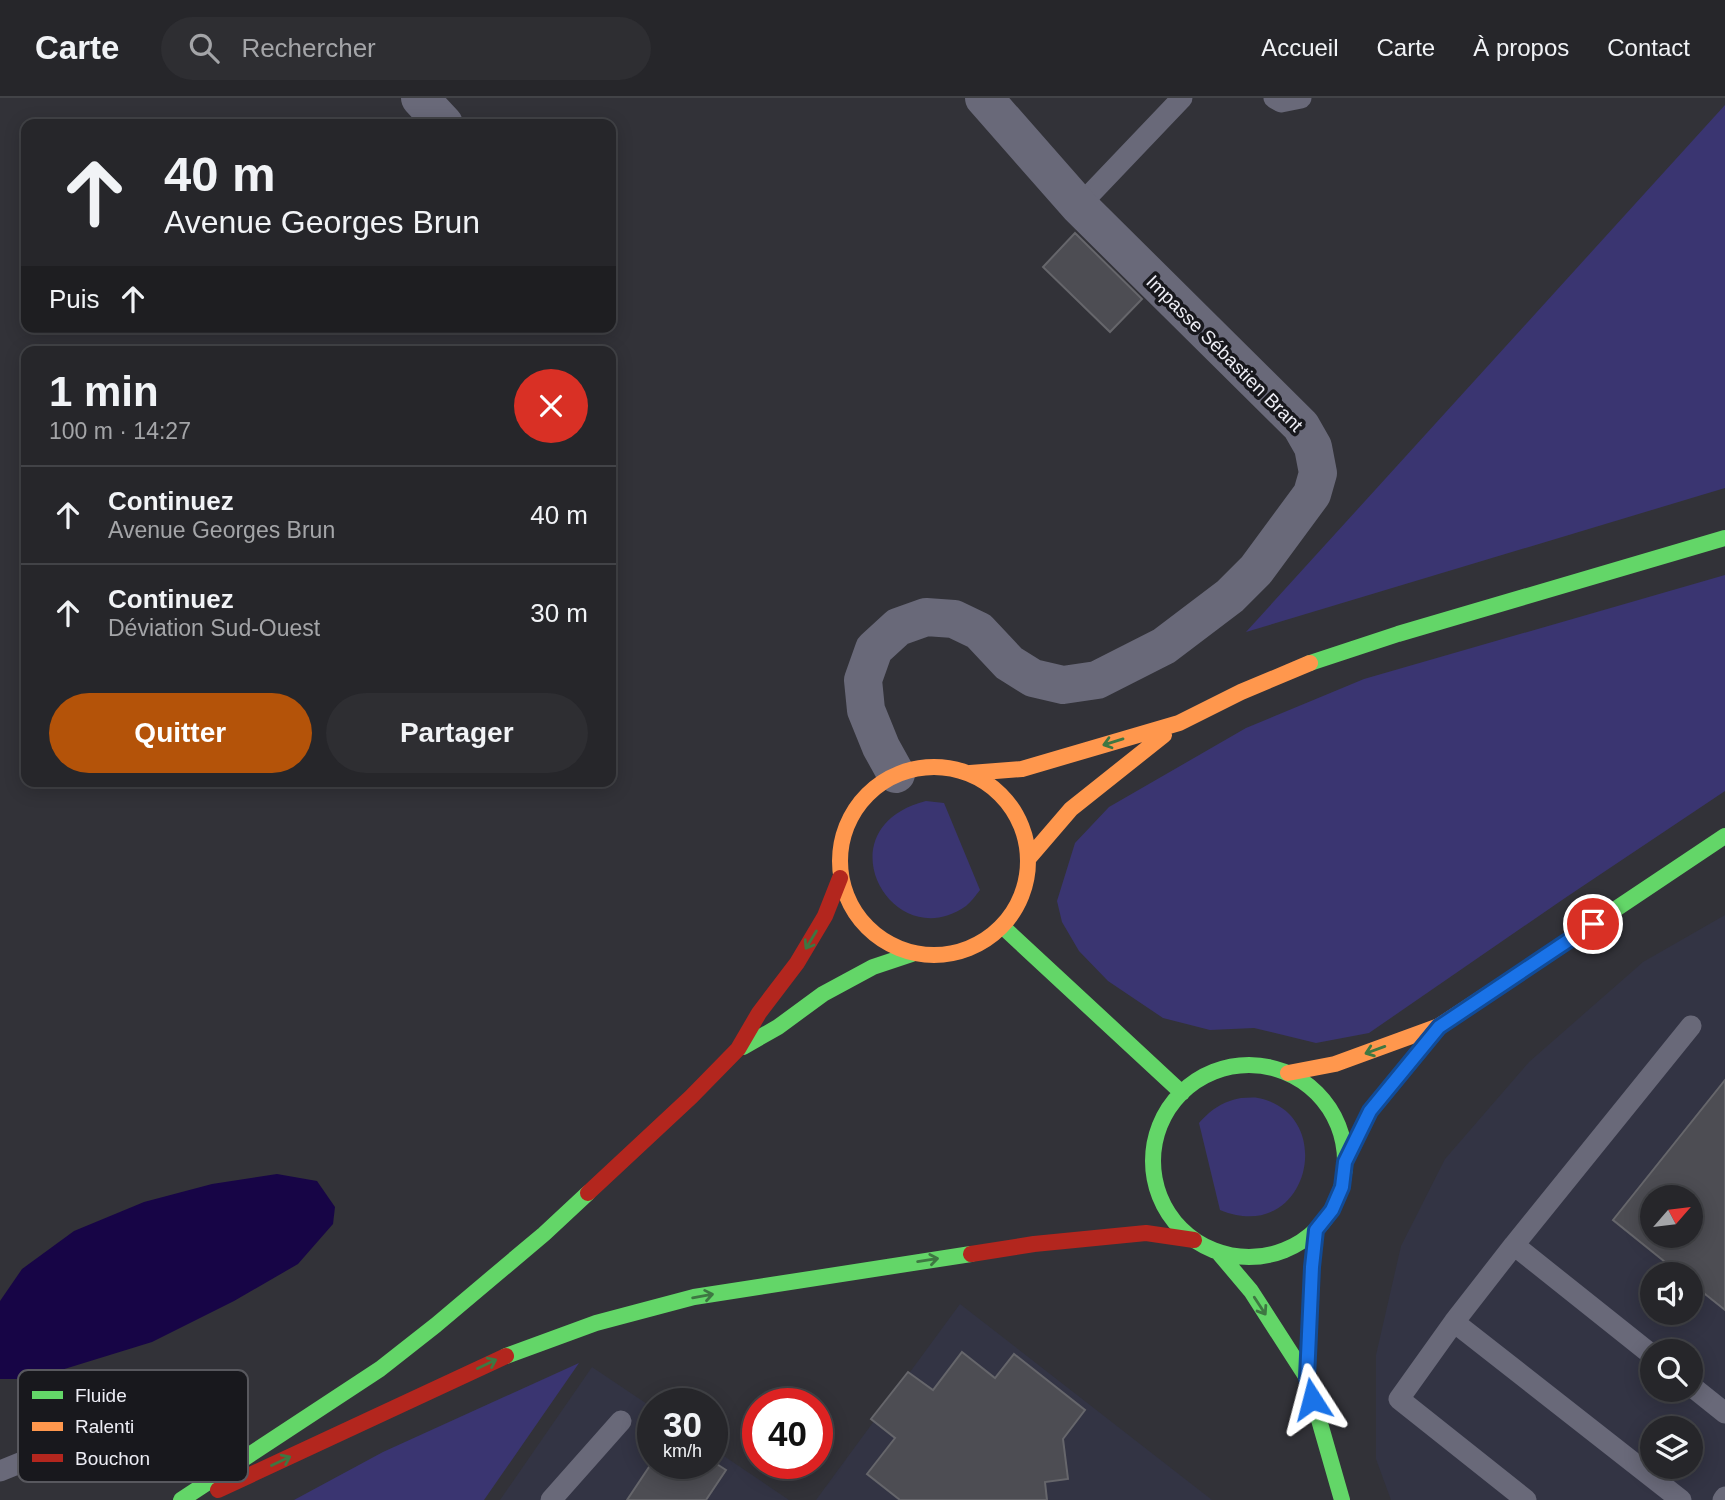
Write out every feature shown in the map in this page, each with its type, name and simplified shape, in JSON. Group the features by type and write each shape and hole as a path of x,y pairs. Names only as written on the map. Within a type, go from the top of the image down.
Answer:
{"main road":[{"path":"970,773 996,789 1015,813 1027,841 1028,872 1020,901 1003,927 979,945 950,955 919,956 891,946 867,929 850,906 840,878 840,849 847,821 863,797 896,774 941,766 970,773 1022,769 1179,723 1241,692 1318,660 1725,538"},
{"path":"1028,859 1071,809 1179,723"},
{"path":"1288,1073 1335,1064 1439,1027 1725,836"},
{"path":"248,1456 380,1368 436,1325 544,1234 691,1097 738,1049 825,916 840,878"},
{"path":"1003,927 1182,1093"},
{"path":"738,1049 873,967 912,954"},
{"path":"1345,1162 1370,1111 1439,1027"},
{"path":"1242,1065 1266,1066 1288,1073 1312,1088 1330,1110 1342,1135 1345,1162 1342,1187 1332,1210 1316,1230 1295,1246 1270,1255 1244,1258 1218,1252 1194,1240 1175,1223 1161,1202 1154,1178 1153,1153 1158,1128 1170,1106 1191,1083 1219,1069 1242,1065"},
{"path":"1307,1378 1316,1230"},
{"path":"248,1476 498,1359 596,1323 694,1297 1034,1244 1146,1233 1194,1240"},
{"path":"1218,1252 1251,1292 1307,1378 1342,1500"},
{"path":"181,1500 208,1482"},
{"path":"197,1500 235,1482"}],"street":[{"path":"420,98 439,119"},
{"name":"Impasse Sébastien Brant","path":"896,774 881,747 866,710 863,680 874,649 898,627 926,617 954,619 979,631 1009,663 1032,678 1063,685 1097,680 1164,646 1230,596 1256,570 1312,494 1318,473 1313,447 1301,426 1079,206 984,98"}],"lane":[{"path":"1079,206 1182,98"},
{"path":"1274,98 1281,102 1301,98"},
{"path":"1526,1500 1399,1399 1514,1245 1691,1026"},
{"path":"1514,1245 1640,1345"},
{"path":"1454,1322 1681,1500"},
{"path":"1703,1395 1725,1413"},
{"path":"551,1500 621,1421"},
{"path":"0,1471 18,1464"}],"shaded area":[{"path":"1725,105 1725,488 1246,632"},
{"path":"1725,575 1725,791 1369,1033 1316,1043 1254,1028 1210,1030 1163,1018 1108,981 1079,951 1062,922 1057,901 1075,843 1109,807 1246,728 1364,679"},
{"path":"926,801 944,803 980,890 966,906 939,918 914,915 893,903 878,883 873,860 877,836 894,815"},
{"path":"1725,915 1725,1500 1391,1500 1376,1459 1376,1355 1401,1246 1445,1159 1529,1062 1643,962"},
{"path":"1241,1098 1258,1098 1282,1108 1297,1125 1304,1146 1304,1168 1296,1189 1282,1205 1262,1215 1236,1215 1220,1210 1199,1123 1218,1106"},
{"path":"277,1174 317,1181 335,1207 333,1224 298,1264 234,1301 152,1342 61,1370 18,1370 18,1379 0,1379 0,1301 22,1269 74,1231 144,1202 212,1184"},
{"path":"960,1304 1212,1500 816,1500"},
{"path":"579,1363 484,1500 294,1500 383,1452"},
{"path":"592,1367 637,1397 637,1479 728,1479 728,1459 742,1468 742,1479 758,1479 789,1500 500,1500"}],"building":[{"path":"1075,233 1142,299 1110,332 1043,267"},
{"path":"1725,1080 1725,1310 1703,1292 1703,1262 1665,1262 1648,1248 1703,1248 1703,1185 1641,1185"},
{"path":"1640,1186 1640,1242 1613,1220"},
{"path":"962,1352 995,1378 1014,1354 1085,1410 1063,1439 1068,1479 1045,1482 1047,1500 900,1500 867,1474 895,1438 871,1419 908,1372 933,1390"},
{"path":"641,1479 720,1479 706,1500 627,1500"}],"traffic: fast":[{"path":"1310,663 1398,634 1725,538"},
{"path":"1547,955 1725,836"},
{"path":"1003,927 1182,1093"},
{"path":"743,1047 778,1027 823,994 873,967 912,954"},
{"path":"1249,1065 1286,1072 1317,1093 1338,1124 1345,1161 1338,1198 1317,1229 1286,1250 1249,1257 1212,1250 1181,1229 1160,1198 1153,1161 1160,1124 1181,1093 1212,1072 1249,1065"},
{"path":"248,1456 380,1369 544,1234 588,1193"},
{"path":"1218,1252 1251,1291 1307,1378 1342,1500"},
{"path":"506,1356 596,1323 694,1297 971,1254"},
{"path":"181,1500 208,1482"}],"traffic: slow":[{"path":"970,773 1022,769 1179,723 1241,692 1310,663"},
{"path":"1028,859 1071,809 1164,735"},
{"path":"934,767 952,768 970,774 1001,794 1021,825 1027,843 1028,861 1027,879 1021,897 1001,928 970,948 952,954 934,955 916,954 898,948 867,928 847,897 841,879 840,861 841,843 847,825 867,794 898,774 916,768 934,767"},
{"path":"1288,1073 1335,1064 1439,1026 1547,955"}],"traffic: jam":[{"path":"588,1193 738,1049 759,1013 797,963 825,916 840,878"},
{"path":"1345,1162 1370,1111 1439,1026"},
{"path":"1307,1378 1316,1230"},
{"path":"971,1254 1034,1244 1146,1233 1194,1240"},
{"path":"248,1476 506,1356"},
{"path":"218,1490 235,1482"}],"route":[{"path":"1312,1399 1307,1378 1316,1230 1332,1210 1342,1187 1345,1162 1370,1111 1439,1027 1593,924"}]}
